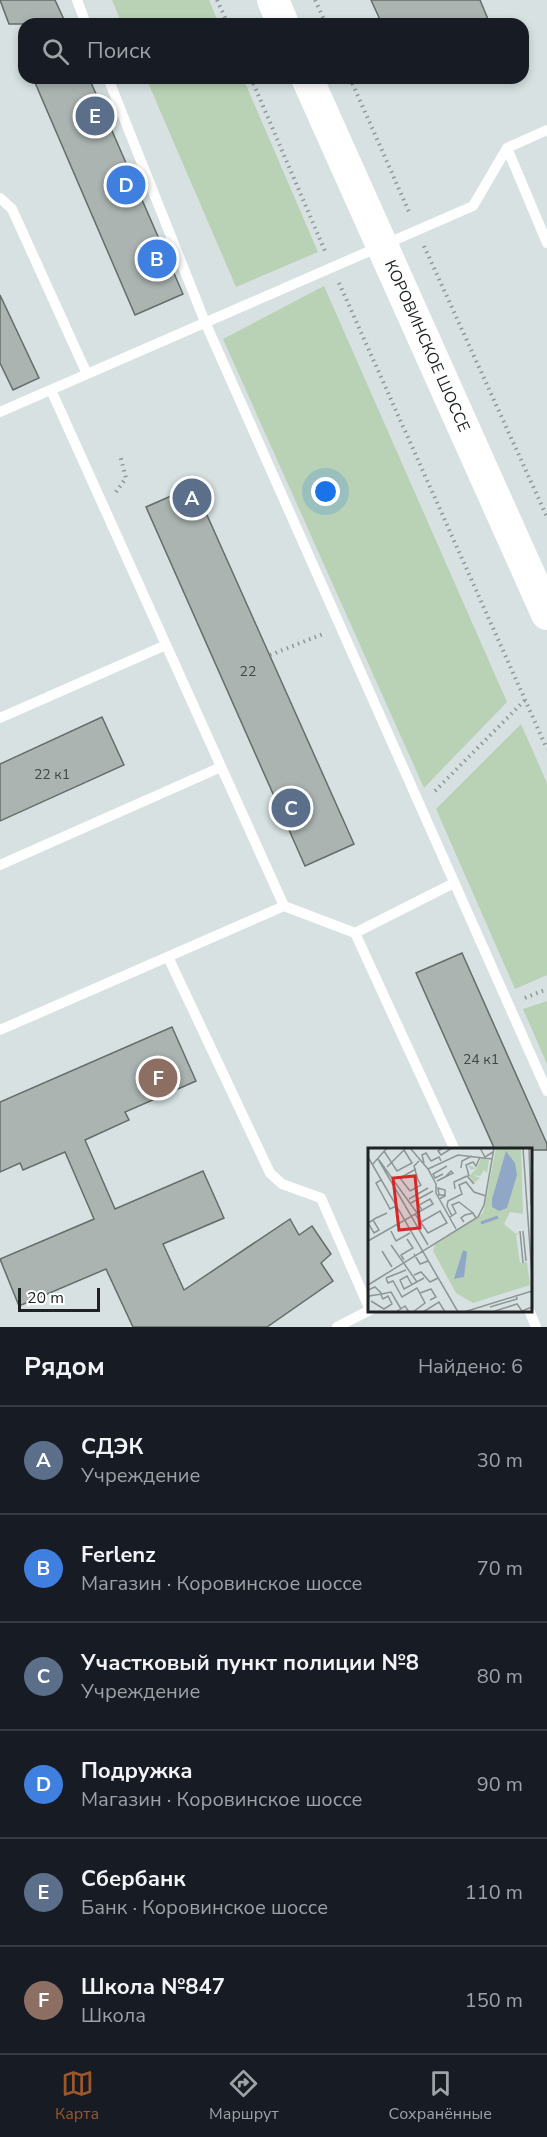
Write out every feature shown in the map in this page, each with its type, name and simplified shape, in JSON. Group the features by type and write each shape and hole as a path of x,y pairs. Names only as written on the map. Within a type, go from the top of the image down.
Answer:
{"main road":[{"path":"273,0 280,18"},
{"name":"КОРОВИНСКОЕ ШОССЕ","path":"311,84 547,614"}],"lane":[{"path":"77,0 84,18"},
{"path":"110,84 205,322 547,1091"},
{"path":"0,412 473,206 507,148 547,130"},
{"path":"507,148 547,243"},
{"path":"0,198 12,209 87,374"},
{"path":"51,390 284,906"},
{"path":"0,718 166,645"},
{"path":"0,865 221,767"},
{"path":"356,933 454,884"},
{"path":"0,1030 284,906 356,933 454,1148"},
{"path":"168,957 270,1173 282,1184 321,1198 368,1305"},
{"path":"337,1327 368,1311"},
{"path":"529,1312 536,1327"}],"path":[{"path":"217,0 225,18"},
{"path":"315,0 323,18"},
{"path":"254,84 547,749"},
{"path":"353,84 547,517"},
{"path":"104,507 126,478 120,455"},
{"path":"270,655 340,627"},
{"path":"420,806 525,700"}],"green space":[{"path":"112,0 209,0 216,18 120,18"},
{"path":"149,84 246,84 318,252 236,287"},
{"path":"324,286 507,702 424,788 223,339"},
{"path":"521,724 547,783 547,975 515,989 436,809"},
{"path":"547,1001 547,1064 523,1009"}],"building":[{"path":"0,0 55,0 63,18 18,18 18,24 9,24"},
{"path":"371,0 480,0 488,18 379,18"},
{"path":"36,84 92,84 183,294 135,315"},
{"path":"0,295 39,378 13,390 0,363"},
{"path":"194,486 354,844 305,866 146,507"},
{"path":"102,717 124,765 0,821 0,764"},
{"path":"462,953 547,1144 547,1150 494,1148 416,973"},
{"path":"172,1027 196,1081 125,1112 129,1120 85,1140 115,1209 203,1171 224,1218 163,1244 184,1290 290,1219 299,1235 312,1226 331,1254 321,1263 333,1281 267,1327 133,1327 106,1269 19,1306 0,1259 94,1219 65,1152 23,1170 20,1163 0,1172 0,1102"}],"place":[{"name":"Сбербанк","path":"95,116"},
{"name":"Подружка","path":"126,185"},
{"name":"Ferlenz","path":"157,259"},
{"name":"СДЭК","path":"192,498"},
{"name":"Участковый пункт полиции №8","path":"291,808"},
{"name":"Школа №847","path":"158,1078"}]}
